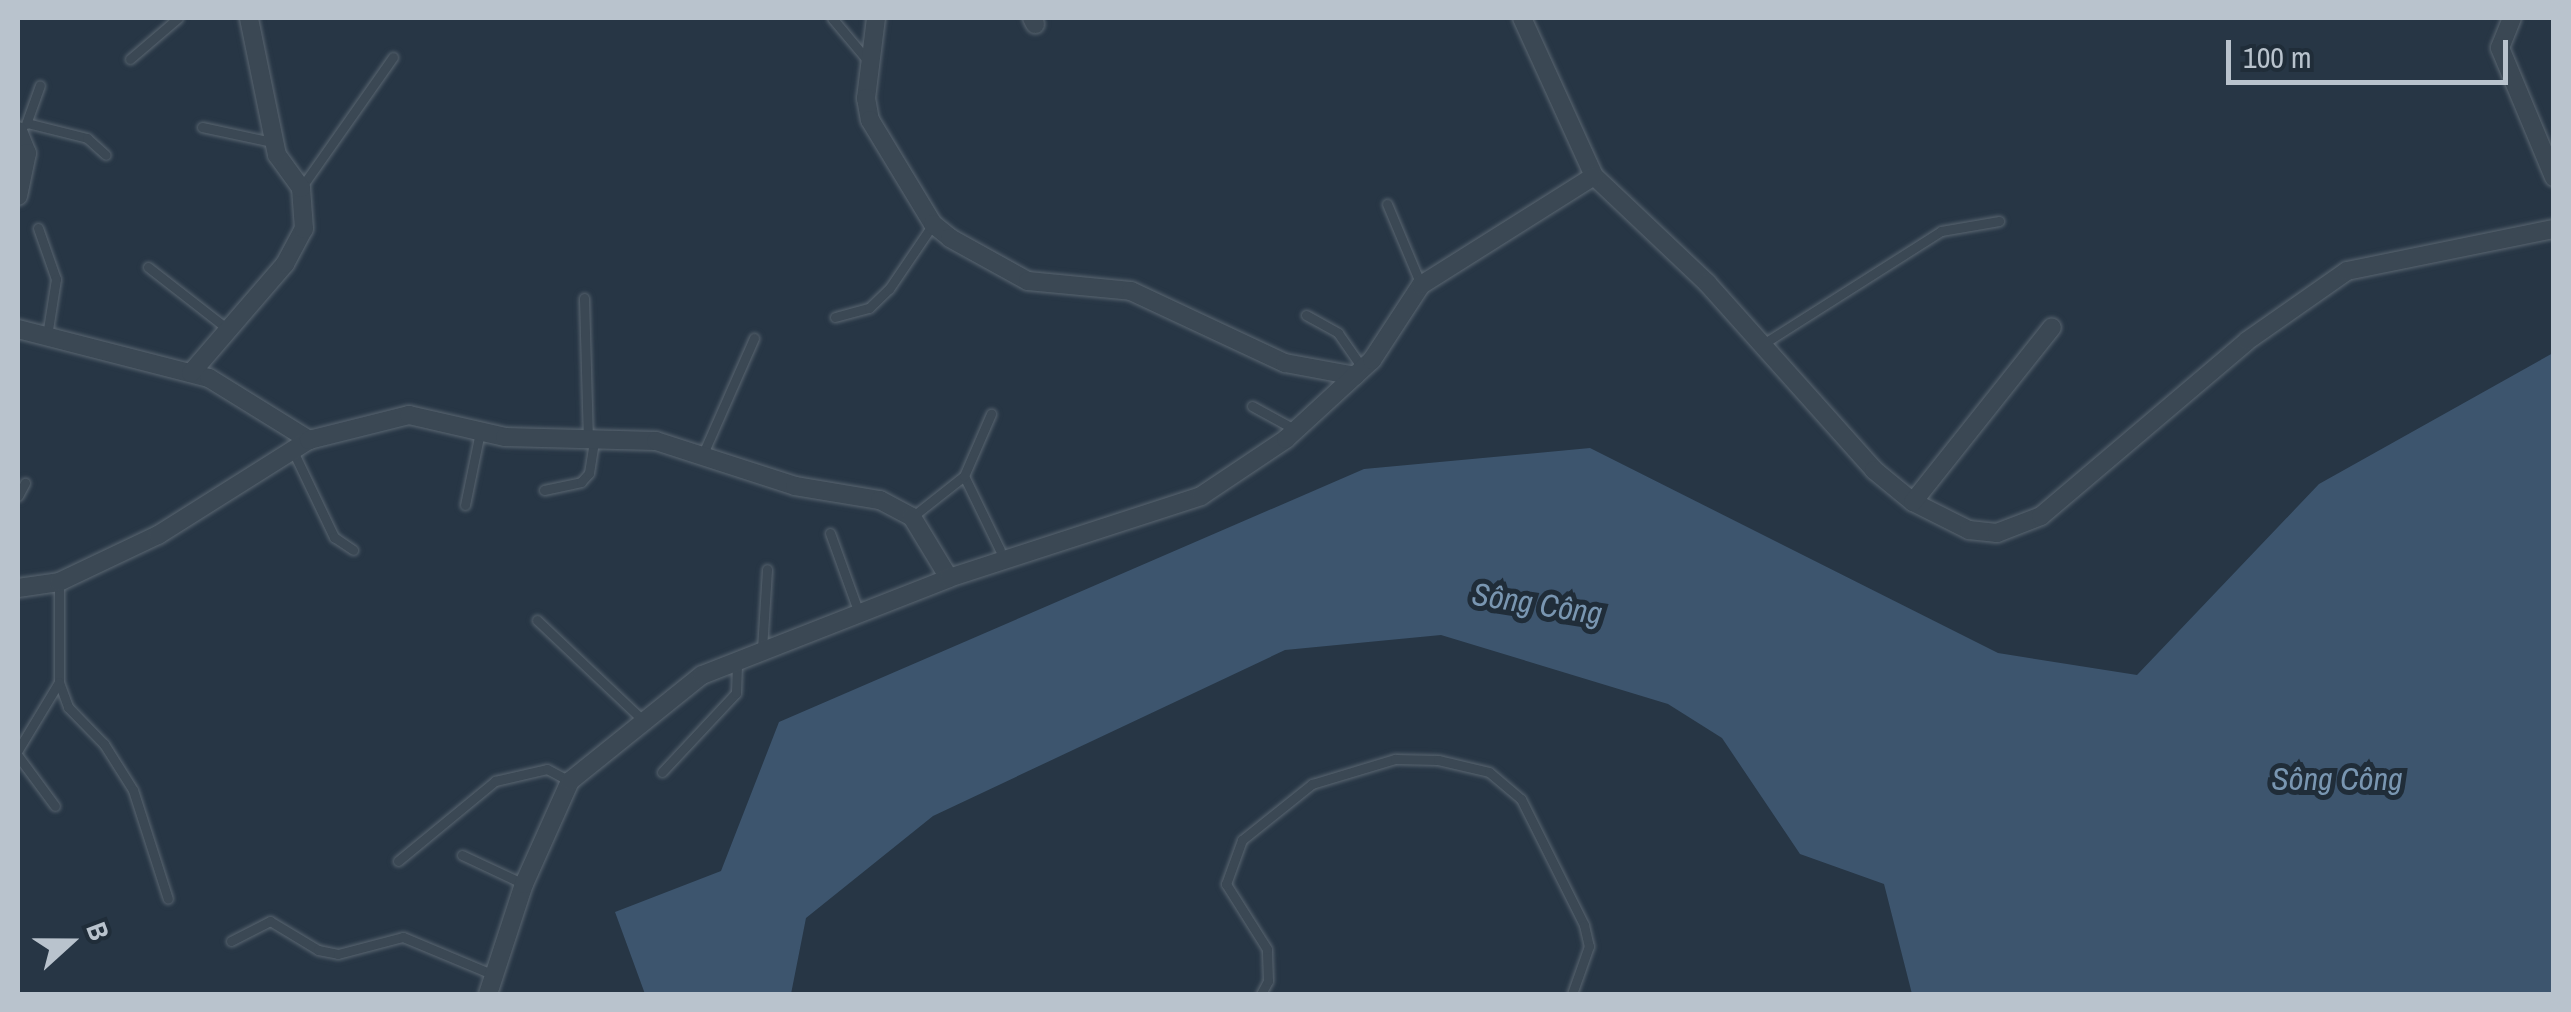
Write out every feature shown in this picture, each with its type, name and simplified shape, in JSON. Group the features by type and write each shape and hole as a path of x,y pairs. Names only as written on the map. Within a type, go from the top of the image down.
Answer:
{"street":[{"path":"191,373 225,327 296,248 304,230 301,188 283,168 275,143 249,18"},
{"path":"876,18 870,63 870,120 933,224 1028,281 1131,291 1285,363 1359,372"},
{"path":"1522,18 1594,176 1688,263 1839,437 1913,502 1969,530 2021,527 2247,341 2337,277 2372,263 2554,229"},
{"path":"2512,18 2500,48 2554,177"},
{"path":"18,196 27,153 22,129"},
{"path":"488,994 524,884 570,780 647,724 702,676 949,578 1184,504 1296,430 1359,372 1420,285 1594,176"},
{"path":"1913,502 2052,328"},
{"path":"18,329 191,373 301,445"},
{"path":"18,588 60,582 177,526 301,445 409,415 480,432 635,438 796,486 880,500 912,517 949,578"}],"lane":[{"path":"130,58 178,18"},
{"path":"832,18 870,63"},
{"path":"301,188 393,58"},
{"path":"40,85 22,129 86,138 106,155"},
{"path":"202,127 275,143"},
{"path":"1387,204 1420,285"},
{"path":"1761,345 1941,231 1999,221"},
{"path":"834,316 869,308 889,289 933,224"},
{"path":"38,228 56,279 47,336"},
{"path":"148,267 225,327"},
{"path":"544,490 581,482 589,473 584,298"},
{"path":"1306,314 1338,333 1359,372"},
{"path":"702,456 754,338"},
{"path":"1252,406 1276,425 1296,430"},
{"path":"912,517 964,476 991,414"},
{"path":"465,505 480,432"},
{"path":"301,445 334,537 352,550"},
{"path":"964,476 1000,550"},
{"path":"18,496 25,483"},
{"path":"830,534 859,614"},
{"path":"761,652 767,569"},
{"path":"60,582 59,682 68,707 104,744 132,790 168,899"},
{"path":"537,620 647,724"},
{"path":"662,772 736,693 737,660"},
{"path":"55,806 18,753 59,682"},
{"path":"1261,994 1268,981 1267,949 1226,884 1242,840 1312,784 1395,758 1489,772 1521,799 1584,925 1589,946 1572,994"},
{"path":"398,861 495,780 546,769 570,780"},
{"path":"462,855 524,884"},
{"path":"230,941 270,921 318,950 338,954 404,936 494,975"}],"water":[{"name":"Sông Công","path":"2553,353 2553,994 1912,994 1884,884 1800,854 1722,738 1668,704 1441,635 1285,650 933,816 806,918 791,994 645,994 615,912 721,871 779,722 1364,469 1590,448 1998,653 2137,675 2319,484"}]}
